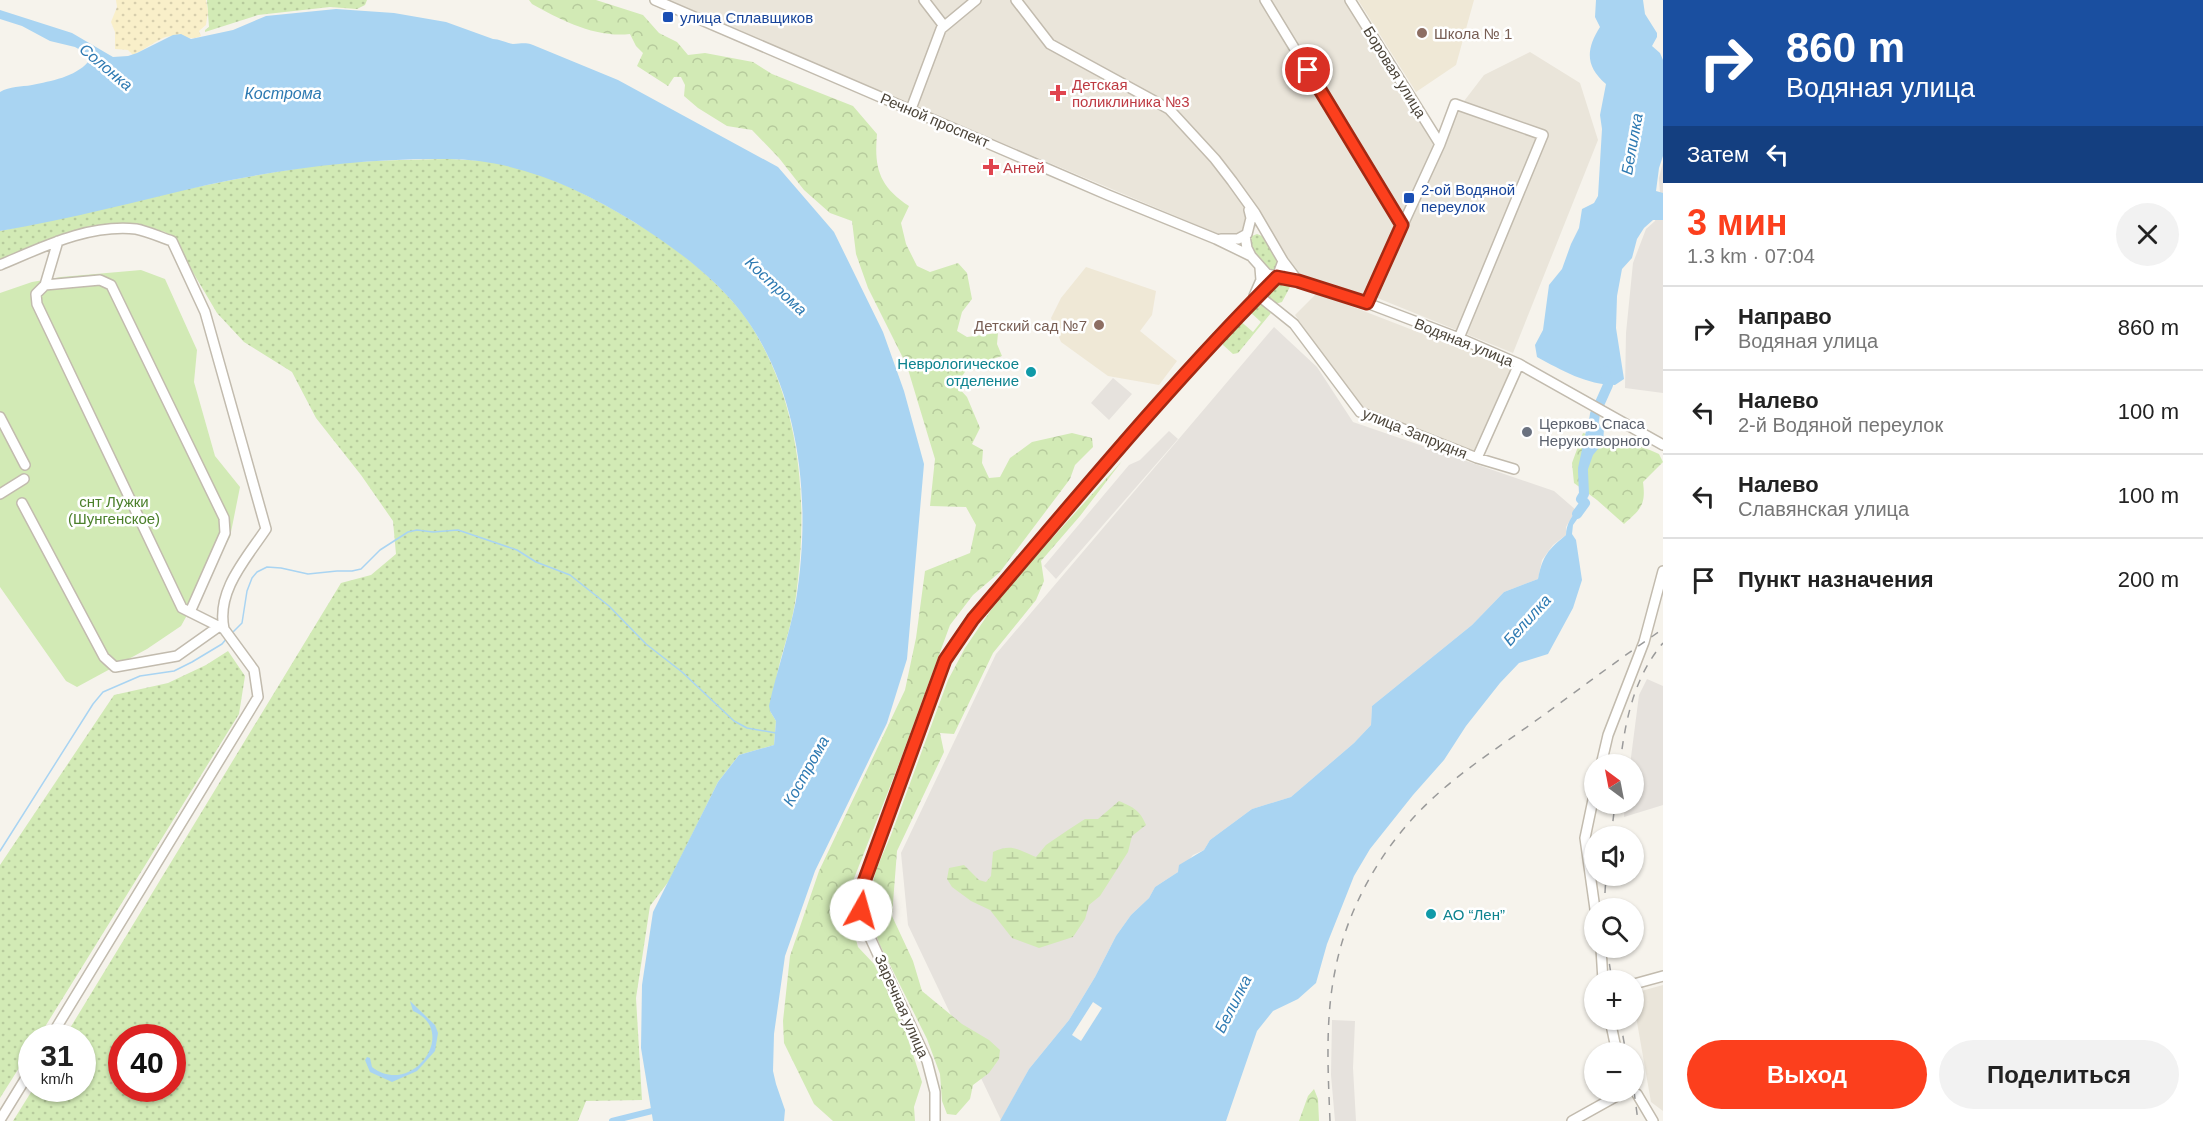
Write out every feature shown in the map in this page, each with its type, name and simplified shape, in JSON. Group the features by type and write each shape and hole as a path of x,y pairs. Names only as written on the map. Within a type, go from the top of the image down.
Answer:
{"street":[{"name":"Речной проспект","path":"655,0 1108,195 1216,239 1251,256"},
{"path":"924,0 944,27"},
{"path":"911,109 941,28 976,0"},
{"path":"1017,0 1050,44 1169,109 1215,159 1298,281"},
{"path":"1265,0 1402,225"},
{"name":"Боровая улица","path":"1350,0 1440,144"},
{"path":"1367,303 1440,144 1455,104 1543,135 1459,338"},
{"path":"1248,206 1251,218 1246,235 1247,248 1260,268 1261,280 1255,298"},
{"path":"0,265 93,231 137,230 171,241 205,312 266,529 234,577 221,616 221,628"},
{"path":"1216,239 1230,240 1258,231 1267,234"},
{"path":"58,242 45,285 36,294 37,304 182,608 221,628 236,644 254,670 258,697 59,1024"},
{"path":"1277,277 1283,261"},
{"name":"Водяная улица","path":"1260,268 1267,274 1298,281 1367,303 1459,338 1519,364 1641,431"},
{"name":"Заречная улица","path":"935,1121 935,1092 927,1060 867,931 861,910 861,890 945,660 973,619 1183,376 1277,277"},
{"path":"45,285 100,280 111,285 224,518 225,533 189,612"},
{"name":"улица Запрудня","path":"1255,298 1294,324 1360,411 1477,458 1514,469"},
{"path":"1477,458 1519,364"},
{"path":"0,417 25,465"},
{"path":"1641,431 1663,438"},
{"path":"1641,431 1663,445"},
{"path":"0,494 24,479"},
{"path":"21,503 104,657 115,667 177,656 221,628"},
{"path":"1604,754 1608,735 1644,642 1663,571"},
{"path":"1590,814 1585,838 1593,898"},
{"path":"1644,981 1663,976"},
{"path":"0,1120 18,1091"},
{"path":"1572,1121 1606,1102"},
{"path":"1642,1102 1653,1121"}],"shaded area":[{"path":"668,0 1345,0 1436,146 1364,299 1302,280 1265,229 1254,227 1228,238"},
{"name":"Школа № 1","path":"1358,0 1474,0 1456,65 1416,92"},
{"path":"1530,52 1580,83 1598,140 1513,353 1375,297 1458,109 1484,75"},
{"path":"1663,162 1663,393 1625,388 1626,333 1633,263 1646,229 1655,221 1660,194 1659,178"},
{"name":"Детский сад №7","path":"1086,267 1156,291 1152,315 1140,331 1177,361 1159,385 1108,376 1061,342 1051,318 1061,298"},
{"path":"1317,293 1511,368 1473,452 1359,406 1295,315"},
{"path":"1274,327 1317,367 1353,422 1554,491 1576,510 1566,527 1566,535 1553,545 1542,560 1538,579 1504,592 1472,625 1372,706 1371,725 1354,743 1291,797 1252,809 1210,840 1204,850 1193,855 1178,872 1155,887 1149,898 1131,915 1116,936 1069,1020 1029,1069 1001,1120 908,925 901,853 996,654"},
{"path":"1113,378 1132,394 1109,420 1091,403"},
{"path":"1169,431 1178,439 1056,579 1044,566 1129,465 1140,460"},
{"path":"1647,679 1663,686 1663,805 1644,811 1644,754 1631,754 1639,695"},
{"path":"1663,985 1663,1111 1651,1102 1644,1062 1644,1042 1640,1042 1638,1030 1644,1030 1644,990"},
{"path":"1332,1020 1355,1021 1353,1068 1356,1121 1335,1121 1331,1075"}],"green space":[{"path":"207,0 367,0 365,5 357,9 330,7 258,15 205,32 209,27"},
{"path":"529,0 596,0 643,15 659,33 677,42 688,55 705,53 753,62 772,74 853,106 877,134 878,166 885,183 899,199 909,206 901,223 906,244 917,266 930,272 958,263 967,273 972,299 962,312 957,331 967,337 998,333 997,344 1002,356 969,366 956,385 967,397 980,428 972,444 983,450 982,463 989,478 1000,477 1010,458 1032,442 1072,433 1092,438 1093,447 1075,465 1070,479 1000,572 973,595 950,625 853,881 849,914 858,947 874,964 902,1021 922,1082 914,1107 915,1121 833,1121 814,1104 784,1043 783,1021 790,956 819,871 905,690 916,638 925,571 970,553 976,525 966,507 930,506 935,459 907,366 868,288 856,254 852,221 830,213 804,190 779,158 752,130 727,126 698,108 684,96 685,85 681,77 674,77 668,86 637,66 643,53 636,46 630,34 604,33 567,22 532,4"},
{"path":"450,159 507,165 568,186 644,228 673,247 714,282 738,307 766,352 780,385 790,419 797,454 800,489 800,561 793,613 770,711 776,721 774,745 739,755 718,782 669,881 650,906 636,998 642,1100 586,1101 578,1121 13,1121 25,1102 96,1102 96,1024 73,1024 341,583 371,575 396,554 393,521 361,475 316,418 292,372 244,342 217,313 175,242 165,232 135,225 24,250 0,260 0,231 241,178 322,165 386,160"},
{"path":"1257,234 1262,236 1279,263 1274,272 1266,271 1249,244 1252,236"},
{"name":"снт Лужки (Шунгенское)","path":"141,270 165,279 197,350 194,382 215,456 240,487 230,537 181,626 147,649 77,687 66,681 0,587 0,293 32,282 61,277"},
{"path":"1285,283 1291,285 1282,302 1275,304 1271,301 1268,292 1271,287"},
{"path":"1255,303 1261,304 1271,313 1238,353 1233,354 1223,345 1223,336 1238,319 1253,332 1261,322 1250,312"},
{"path":"1583,433 1650,450 1659,454 1663,462 1643,482 1644,496 1641,506 1624,524 1574,483 1572,463"},
{"path":"1122,461 1080,516 1041,561 1044,581 1036,600 993,653 954,734 940,733 944,752 897,851 892,916 913,961 922,991 962,1024 989,1040 1000,1050 999,1059 989,1073 973,1085 970,1099 956,1115 947,1114 942,1101 940,1074 927,1039 879,943 867,908 876,870 948,680 965,648 991,610 1028,565"},
{"path":"228,651 245,676 239,714 47,1024 18,1024 18,1070 0,1098 0,865 114,695 168,683 206,665"},
{"path":"1119,801 1136,810 1146,825 1132,836 1128,852 1100,896 1089,905 1085,919 1073,937 1039,948 1012,938 990,910 971,901 952,887 947,879 949,868 964,865 979,880 986,882 991,876 993,852 1010,848 1036,857 1046,845 1068,830 1085,819 1098,819"},
{"path":"1314,1089 1318,1099 1319,1121 1299,1121 1308,1096"}],"sand":[{"path":"116,0 206,0 208,12 206,25 199,31 201,36 192,38 168,36 133,55 128,50 115,49 115,32 111,22 117,7"}],"water":[{"path":"1596,0 1643,0 1645,14 1657,33 1652,46 1660,53 1663,60 1663,156 1656,191 1663,193 1663,220 1653,220 1644,228 1637,239 1632,258 1622,269 1617,296 1616,328 1624,379 1615,385 1584,380 1555,367 1537,357 1535,345 1543,330 1549,285 1562,269 1579,228 1582,209 1594,203 1598,196 1602,129 1600,115 1606,84 1594,71 1590,57 1592,43 1600,27 1595,17"},
{"name":"Кострома","path":"336,9 394,13 446,22 493,39 513,44 533,45 618,80 778,167 834,232 883,332 904,391 924,464 907,659 887,723 815,871 785,956 774,1034 773,1071 785,1110 784,1121 653,1121 641,1048 642,985 653,912 718,782 739,755 774,745 776,721 769,706 796,600 802,529 802,492 791,419 766,351 736,305 710,278 680,254 613,209 545,177 472,160 386,160 296,169 207,185 0,231 0,92 62,78 88,62 82,51 75,47 50,41 22,26 0,19 0,10 72,33 113,57 137,53 173,35 181,34 191,39 233,30 266,16"},
{"path":"1593,414 1604,429 1603,443 1593,455 1582,486 1578,468 1588,422"},
{"path":"1585,503 1585,508 1573,525 1572,534 1576,540 1582,580 1573,608 1548,654 1519,663 1500,683 1466,726 1444,760 1370,849 1354,876 1327,944 1316,983 1298,999 1273,1011 1257,1031 1226,1121 1000,1121 1029,1069 1069,1020 1116,936 1131,915 1149,898 1155,887 1178,872 1179,865 1204,850 1210,840 1252,809 1291,797 1354,743 1371,725 1372,706 1472,625 1504,592 1538,579 1547,554 1566,535 1572,517"},
{"path":"410,1001 435,1025 438,1033 435,1051 417,1071 392,1082 370,1072 365,1060 367,1057 370,1058 372,1067 387,1074 402,1074 415,1068 425,1058 431,1046 432,1033 426,1020 413,1011"}],"pier":[{"path":"1093,1002 1102,1008 1081,1041 1072,1035"}],"waterway":[{"name":"Белилка","path":"1593,427 1595,414 1608,385 1605,371"},
{"name":"Белилка","path":"1577,514 1585,503 1581,499 1584,494 1583,471"},
{"path":"232,633 242,623 247,591 252,578 257,572 267,567 308,574 352,571 361,569 380,550 408,532 458,530 517,550 536,562 570,575 609,606 646,644 682,672 734,721 747,728 776,733"},
{"path":"0,851 93,704 103,692 140,676 174,671 222,644 227,638"},
{"path":"612,1121 652,1111"}],"railway":[{"path":"1330,1121 1328,1027 1335,971 1348,923 1383,856 1415,816 1456,778 1663,629"},
{"path":"1622,754 1632,700 1645,670 1663,643"},
{"path":"1612,826 1614,814"},
{"path":"1605,886 1605,898"},
{"path":"1609,958 1610,970"},
{"path":"1622,1030 1624,1042"},
{"path":"1635,1102 1638,1121"}],"place":[{"name":"улица Сплавщиков","path":"668,17"},
{"name":"Школа № 1","path":"1422,33"},
{"name":"Детская поликлиника №3","path":"1058,93"},
{"name":"Антей","path":"991,167"},
{"name":"2-ой Водяной переулок","path":"1409,198"},
{"name":"Детский сад №7","path":"1099,325"},
{"name":"Неврологическое отделение","path":"1031,372"},
{"name":"Церковь Спаса Нерукотворного","path":"1527,432"},
{"name":"АО “Лен”","path":"1431,914"}],"route":[{"path":"861,910 861,890 945,660 973,619 1191,367 1277,277 1298,281 1367,303 1402,225 1308,70"}],"water label":[{"name":"Солонка","path":"106,67"}]}
